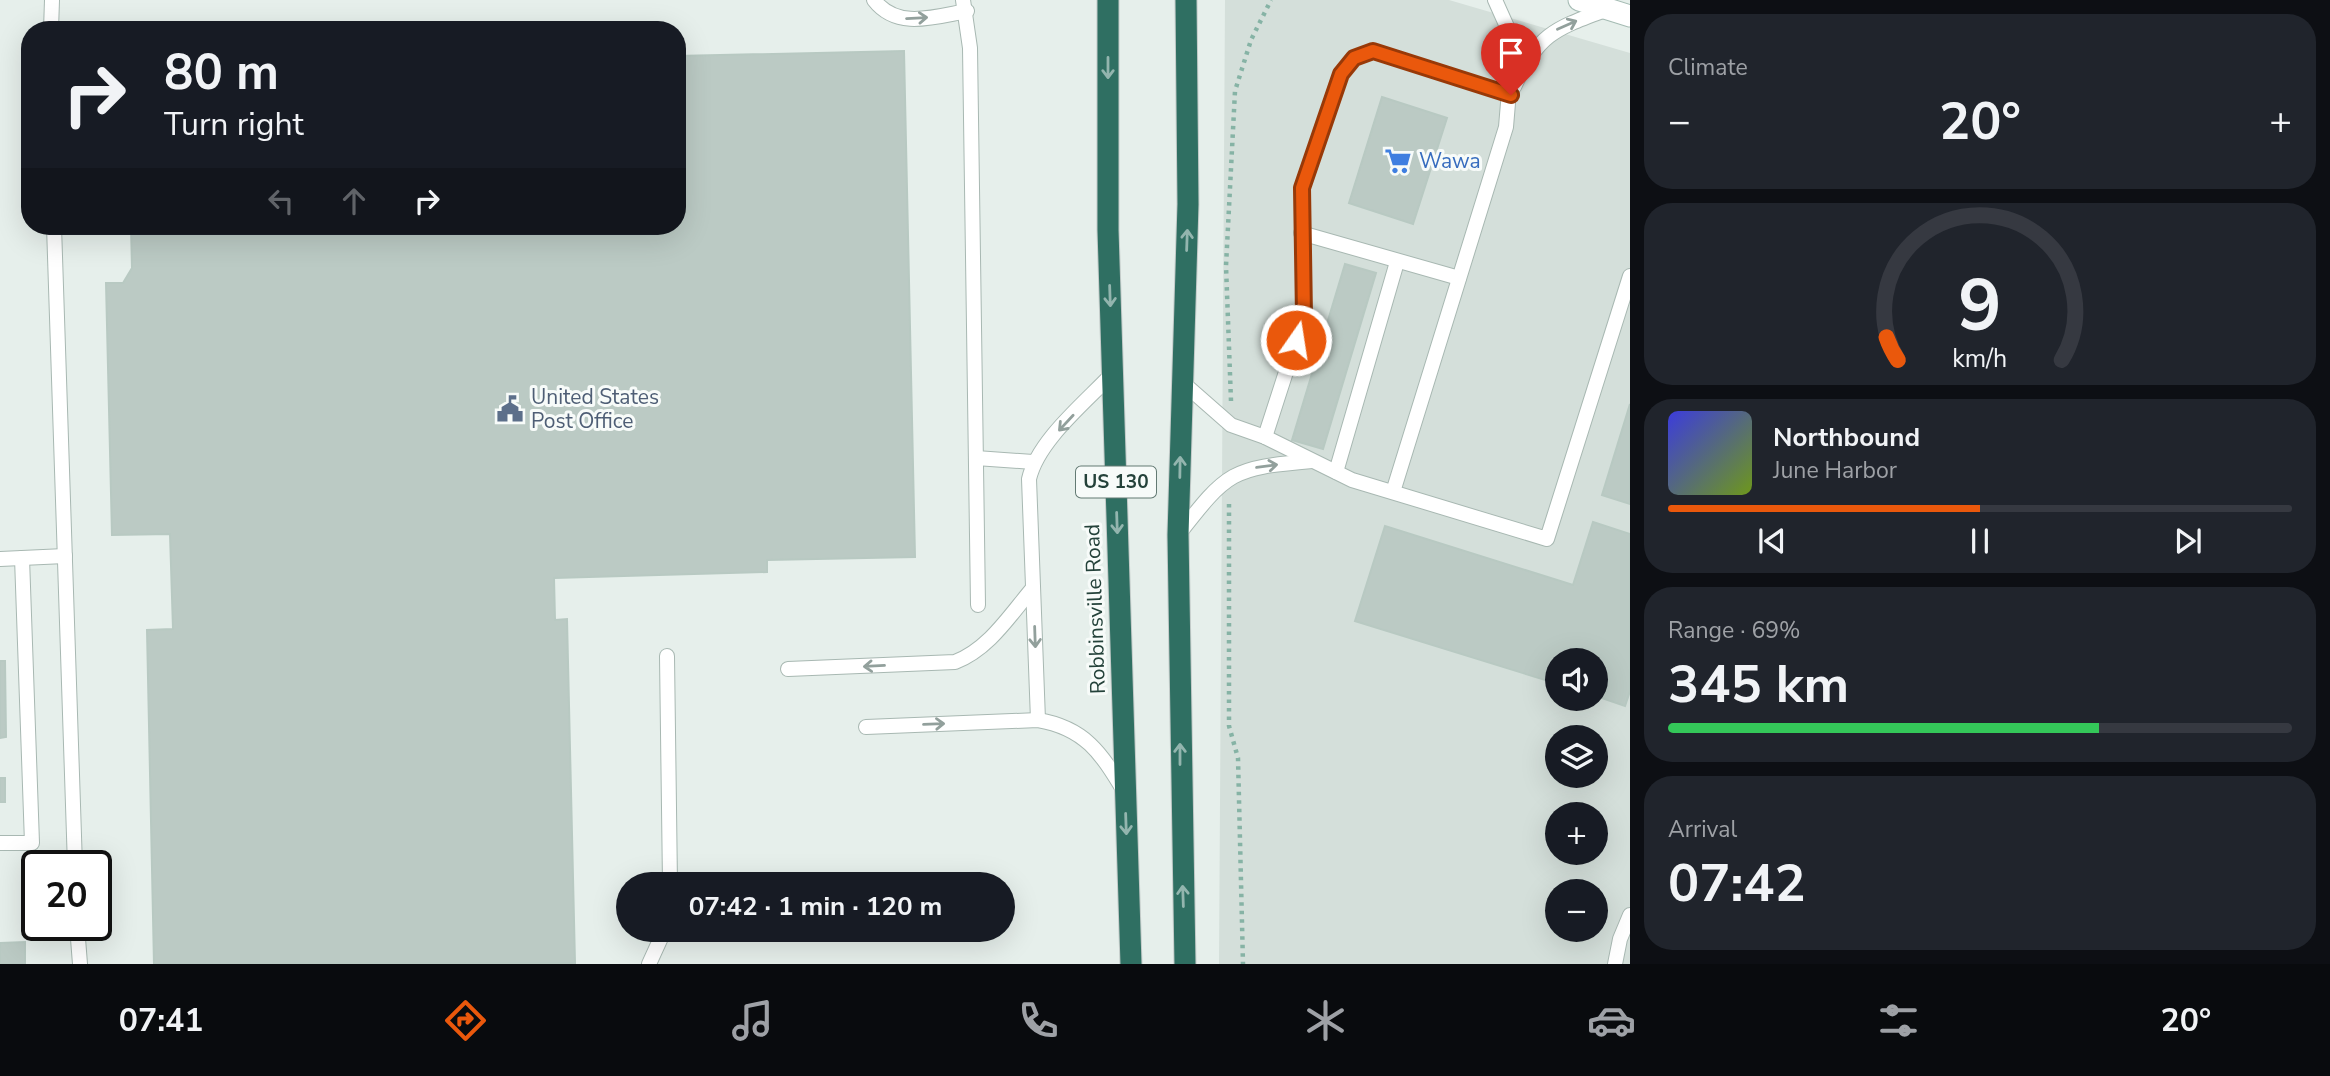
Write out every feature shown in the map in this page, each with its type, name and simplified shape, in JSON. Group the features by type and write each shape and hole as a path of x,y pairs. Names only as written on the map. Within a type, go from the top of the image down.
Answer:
{"highway":[{"name":"Robbinsville Road","path":"1108,0 1113,373 1131,964"},
{"name":"US 130","path":"1185,964 1178,535 1188,204 1186,0"}],"main road":[{"path":"1578,0 1630,16"}],"lane":[{"path":"51,21 52,0"},
{"path":"874,0 882,11 894,17 914,20 965,5 978,606"},
{"path":"1393,492 1506,127 1511,95 1512,55 1508,29 1495,0"},
{"path":"1511,95 1539,42 1560,27 1608,9"},
{"path":"1265,437 1304,316 1302,188 1341,74 1354,58 1373,51 1511,95"},
{"path":"1301,233 1459,278"},
{"path":"54,235 74,850"},
{"path":"1336,472 1397,262"},
{"path":"1182,382 1231,425 1265,437 1352,480 1547,539 1630,276"},
{"path":"1038,720 1029,479 1033,461 1113,373"},
{"path":"976,458 1033,461"},
{"path":"1178,535 1211,494 1230,476 1262,465 1313,461"},
{"path":"0,559 65,556"},
{"path":"0,843 32,843 22,558"},
{"path":"788,669 955,662 973,655 992,637 1033,588"},
{"path":"667,656 670,872"},
{"path":"866,727 1038,720 1058,724 1077,732 1104,757 1124,791"},
{"path":"1615,964 1620,939 1630,915"},
{"path":"78,941 80,964"},
{"path":"649,964 659,942"}],"path":[{"path":"1231,411 1226,266 1235,92 1251,40 1271,0"},
{"path":"1229,496 1229,726 1238,758 1243,964"}],"shaded area":[{"path":"1225,0 1449,0 1630,53 1630,964 1219,964"}],"building":[{"name":"United States Post Office","path":"904,51 915,557 767,560 767,572 554,578 555,620 567,619 575,963 154,964 147,630 173,629 170,534 112,535 106,283 123,283 132,268 131,235 686,235 686,56"},
{"name":"Wawa","path":"1382,97 1447,118 1413,224 1349,203"},
{"path":"1345,264 1376,273 1323,449 1292,440"},
{"path":"1630,404 1630,504 1602,495"},
{"path":"1593,522 1630,534 1630,691 1625,706 1608,700 1608,648 1545,648 1545,680 1355,621 1385,526 1573,585"},
{"path":"0,661 5,661 6,737 0,738"},
{"path":"0,778 5,778 5,802 0,802"},
{"path":"25,942 25,964 0,964 0,943"}],"place":[{"name":"Wawa","path":"1398,161"},
{"name":"United States Post Office","path":"510,409"}],"route":[{"path":"1296,340 1304,316 1302,188 1341,74 1354,58 1373,51 1511,95"}]}
